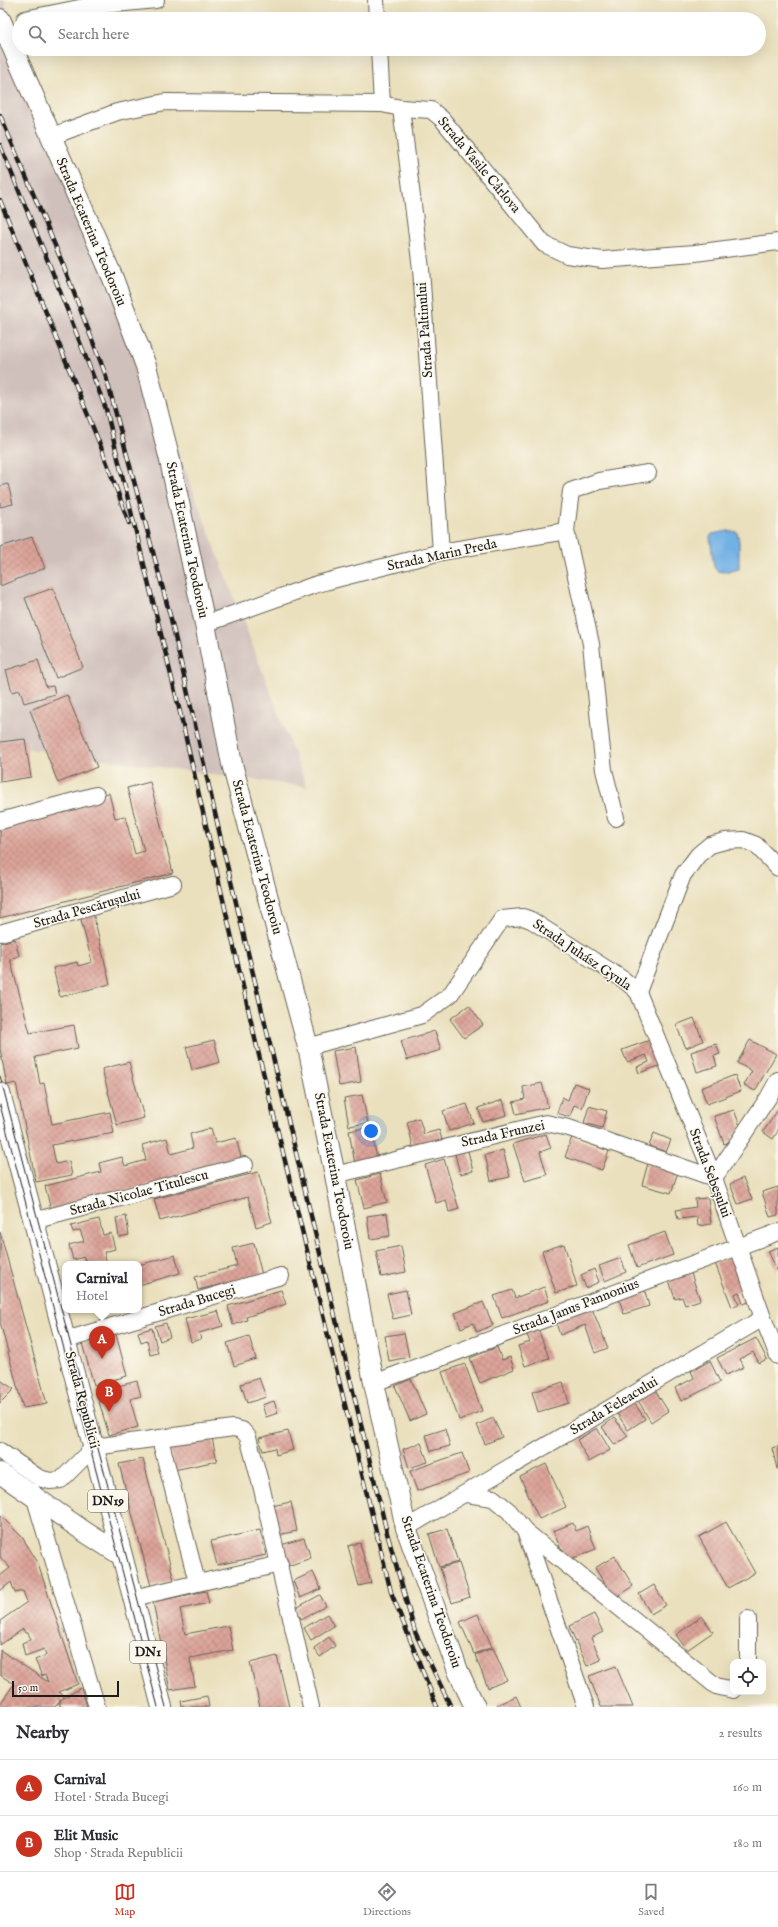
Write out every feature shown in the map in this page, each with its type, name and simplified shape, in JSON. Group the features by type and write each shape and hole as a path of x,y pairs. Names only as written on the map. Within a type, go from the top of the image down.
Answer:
{"main road":[{"name":"Strada Ecaterina Teodoroiu","path":"7,21 12,34"},
{"name":"Strada Ecaterina Teodoroiu","path":"20,56 50,137 112,276 146,366 169,456 205,624 232,764 308,1047 335,1175 374,1383 406,1528 455,1664 476,1707"},
{"name":"Strada Republicii","path":"0,1093 162,1707"},
{"path":"0,1473 121,1555"}],"street":[{"path":"59,12 84,7 156,0"},
{"path":"376,0 377,12"},
{"path":"379,56 382,104"},
{"name":"Strada Vasile Cârlova","path":"50,137 117,112 165,102 382,104 401,108 431,110 442,119 544,244 567,255 602,260 695,252 778,242"},
{"name":"Strada Paltinului","path":"401,108 421,268 441,552"},
{"path":"616,818 604,770 591,644 566,531 571,491 599,481 648,473"},
{"name":"Strada Marin Preda","path":"205,624 317,584 441,552 566,531"},
{"path":"0,822 96,795"},
{"name":"Strada Juhász Gyula","path":"308,1047 422,1015 450,995 502,919 523,917 531,920 624,980 638,992 683,874 698,855 710,845 725,841 743,840 756,845 778,868"},
{"name":"Strada Pescărușului","path":"0,933 173,884"},
{"name":"Strada Sebeșului","path":"638,992 714,1178 763,1318 778,1356"},
{"path":"714,1178 768,1098 778,1080"},
{"name":"Strada Frunzei","path":"335,1175 546,1123 569,1128 714,1178"},
{"name":"Strada Nicolae Titulescu","path":"33,1221 244,1165"},
{"name":"Strada Janus Pannonius","path":"374,1383 778,1232"},
{"name":"Strada Bucegi","path":"66,1340 281,1276"},
{"name":"Strada Feleacului","path":"406,1528 763,1318"},
{"path":"0,1451 39,1478 50,1481 61,1480 94,1447 233,1428 242,1430 248,1437 280,1564 312,1707"},
{"path":"160,1439 197,1582"},
{"path":"27,1470 97,1707"},
{"path":"466,1494 493,1498 508,1511 525,1531 716,1686 730,1689"},
{"path":"525,1531 586,1707"},
{"path":"133,1598 280,1564"},
{"path":"748,1619 748,1659"}],"shaded area":[{"path":"0,0 4,0 12,21 12,56 26,56 307,787 0,745"}],"water":[{"path":"728,531 737,532 739,541 739,568 724,572 717,571 714,567 710,537 712,534"}],"building":[{"path":"8,484 13,504 0,507 0,486"},
{"path":"32,537 45,568 0,586 0,547"},
{"path":"53,588 83,667 56,678 25,598"},
{"path":"38,660 46,687 53,686 55,694 24,703 20,690 12,692 6,670"},
{"path":"67,695 97,767 58,783 30,710"},
{"path":"25,739 31,777 0,782 0,742"},
{"path":"150,782 173,873 0,918 0,825 34,813 109,793 115,818 125,816 135,854 144,851 127,788"},
{"path":"93,913 110,984 60,997 53,968 77,962 78,966 92,962 80,916"},
{"path":"15,939 19,956 10,959 30,1033 74,1025 78,1048 35,1057 40,1084 44,1083 52,1124 110,1112 114,1133 52,1145 56,1164 69,1161 72,1175 36,1182 16,1083 7,1085 0,1049 0,943"},
{"path":"469,1005 483,1025 464,1038 450,1019"},
{"path":"694,1018 703,1041 686,1048 676,1025"},
{"path":"435,1031 441,1050 407,1060 401,1041"},
{"path":"653,1039 662,1065 639,1073 637,1067 649,1062 646,1055 627,1062 622,1050"},
{"path":"214,1040 220,1062 192,1070 186,1047"},
{"path":"750,1040 776,1054 755,1091 744,1085 752,1071 737,1063"},
{"path":"716,1044 720,1054 714,1056 717,1066 697,1072 691,1052"},
{"path":"356,1047 361,1082 339,1086 333,1051"},
{"path":"129,1062 144,1118 117,1125 102,1069"},
{"path":"735,1075 741,1091 707,1104 701,1088"},
{"path":"542,1083 548,1107 516,1114 513,1102 525,1099 523,1087"},
{"path":"574,1083 589,1088 582,1108 574,1105 570,1117 557,1113 562,1097 568,1100"},
{"path":"362,1095 368,1123 349,1126 344,1098"},
{"path":"503,1100 507,1115 483,1122 478,1108"},
{"path":"467,1104 474,1123 449,1131 443,1111"},
{"path":"589,1106 607,1111 602,1128 584,1123"},
{"path":"734,1110 742,1131 732,1135 734,1140 724,1144 714,1116"},
{"path":"778,1110 778,1131 773,1139 763,1132"},
{"path":"419,1118 424,1134 439,1130 443,1143 414,1150 407,1122"},
{"path":"371,1127 377,1159 355,1164 349,1131"},
{"path":"211,1128 215,1143 236,1138 242,1161 51,1210 45,1186 101,1172 99,1163 122,1157 125,1166 146,1160 142,1145 167,1138 171,1154 193,1148 190,1134"},
{"path":"654,1133 671,1140 666,1152 649,1146"},
{"path":"546,1134 551,1148 540,1152 547,1175 525,1181 513,1144"},
{"path":"572,1137 609,1151 602,1170 565,1157"},
{"path":"503,1150 510,1177 491,1181 485,1155"},
{"path":"468,1151 473,1171 460,1174 455,1154"},
{"path":"444,1159 459,1209 449,1212 446,1200 436,1203 425,1165"},
{"path":"648,1163 678,1172 671,1193 642,1185"},
{"path":"258,1172 272,1222 256,1227 248,1197 160,1221 154,1199"},
{"path":"380,1174 387,1202 364,1208 357,1180"},
{"path":"743,1178 752,1199 738,1204 730,1184"},
{"path":"778,1187 778,1215 770,1217 762,1192"},
{"path":"708,1198 711,1224 698,1226 697,1217 678,1219 676,1210 696,1207 695,1199"},
{"path":"387,1213 390,1236 370,1239 367,1216"},
{"path":"126,1216 129,1235 119,1237 116,1218"},
{"path":"99,1219 103,1235 111,1233 115,1249 104,1252 106,1261 85,1261 84,1257 73,1260 69,1245 84,1241 80,1230 73,1232 71,1226"},
{"path":"0,1232 47,1404 23,1408 0,1322"},
{"path":"665,1232 673,1255 637,1268 629,1245"},
{"path":"254,1243 262,1275 198,1290 195,1277 237,1266 233,1248"},
{"path":"564,1244 577,1286 556,1293 542,1251"},
{"path":"401,1246 406,1272 381,1277 376,1251"},
{"path":"778,1247 778,1272 768,1251"},
{"path":"175,1255 180,1273 142,1284 142,1264"},
{"path":"735,1256 752,1301 743,1304 739,1292 735,1294 739,1304 732,1307 715,1263"},
{"path":"621,1258 626,1272 605,1281 599,1266"},
{"path":"594,1269 599,1282 586,1288 581,1275"},
{"path":"690,1270 700,1300 685,1305 682,1297 675,1299 668,1277"},
{"path":"544,1287 549,1301 502,1318 494,1296 512,1290 515,1298"},
{"path":"644,1288 649,1306 624,1314 618,1296"},
{"path":"281,1290 286,1304 246,1317 247,1320 233,1325 228,1306"},
{"path":"406,1290 411,1315 393,1319 387,1294"},
{"path":"483,1302 493,1325 477,1332 473,1323 461,1328 455,1313"},
{"path":"591,1306 608,1348 595,1353 585,1325 560,1335 555,1320"},
{"path":"218,1311 223,1326 199,1333 201,1339 191,1342 185,1319"},
{"path":"166,1323 170,1337 160,1341 155,1326"},
{"path":"152,1328 158,1353 150,1355 147,1340 141,1342 138,1332"},
{"path":"538,1329 549,1358 525,1366 518,1346 530,1342 526,1333"},
{"path":"404,1333 409,1357 389,1361 385,1336"},
{"path":"116,1334 127,1376 94,1385 82,1343"},
{"path":"249,1336 256,1359 234,1366 227,1343"},
{"path":"756,1338 767,1359 759,1363 753,1352 740,1359 744,1367 726,1375 717,1358"},
{"path":"497,1347 502,1360 510,1357 514,1369 480,1383 470,1358"},
{"path":"710,1361 720,1382 681,1401 675,1388 694,1378 691,1371"},
{"path":"465,1364 482,1411 459,1420 442,1372"},
{"path":"259,1378 266,1397 247,1403 241,1384"},
{"path":"411,1379 426,1414 410,1421 395,1386"},
{"path":"0,1380 14,1389 0,1403"},
{"path":"137,1381 141,1396 130,1399 138,1427 109,1435 96,1392"},
{"path":"563,1382 569,1403 538,1412 532,1392"},
{"path":"653,1387 668,1411 651,1422 636,1397"},
{"path":"274,1401 278,1413 266,1417 262,1405"},
{"path":"633,1401 645,1419 628,1430 616,1412"},
{"path":"493,1418 502,1437 485,1444 477,1425"},
{"path":"614,1418 628,1436 615,1445 602,1427"},
{"path":"597,1428 610,1450 589,1462 577,1440"},
{"path":"445,1429 450,1446 431,1451 426,1435"},
{"path":"288,1431 293,1450 276,1455 275,1448 263,1451 259,1438"},
{"path":"211,1433 217,1461 174,1470 168,1442"},
{"path":"421,1443 428,1462 409,1468 403,1449"},
{"path":"778,1446 778,1469 777,1469 772,1448"},
{"path":"462,1453 469,1473 417,1491 410,1471"},
{"path":"143,1459 174,1580 151,1586 119,1464"},
{"path":"546,1464 566,1507 539,1519 520,1477"},
{"path":"291,1502 297,1531 278,1535 272,1506"},
{"path":"0,1515 22,1537 37,1561 78,1684 59,1692 64,1696 55,1707 0,1707 0,1704 14,1684 0,1675 0,1650 48,1682 45,1675 42,1676 35,1660 46,1655 44,1649 25,1656 22,1643 31,1639 28,1633 25,1633 23,1629 0,1645 0,1621 27,1602 23,1591 15,1593 11,1582 0,1591 0,1576 10,1568 0,1557"},
{"path":"726,1522 755,1573 728,1588 699,1537"},
{"path":"573,1523 576,1531 587,1526 596,1549 566,1561 553,1531"},
{"path":"447,1529 458,1562 439,1567 429,1534"},
{"path":"260,1530 266,1555 217,1565 211,1541"},
{"path":"304,1538 311,1558 288,1566 281,1545"},
{"path":"360,1543 371,1583 359,1586 348,1546"},
{"path":"615,1556 633,1586 614,1598 595,1568"},
{"path":"459,1563 470,1597 452,1603 440,1568"},
{"path":"313,1572 321,1589 300,1598 293,1581"},
{"path":"654,1585 666,1605 651,1614 639,1594"},
{"path":"206,1591 209,1603 180,1609 185,1634 228,1626 233,1650 190,1658 195,1686 170,1690 153,1602"},
{"path":"320,1595 326,1606 301,1619 296,1608"},
{"path":"327,1614 334,1626 311,1640 304,1628"},
{"path":"478,1614 492,1647 474,1654 460,1622"},
{"path":"594,1614 603,1632 591,1638 601,1660 587,1666 569,1626"},
{"path":"702,1616 713,1632 687,1650 676,1635"},
{"path":"329,1637 335,1646 320,1657 314,1648"},
{"path":"493,1648 507,1680 488,1688 475,1655"},
{"path":"277,1656 289,1707 260,1707 250,1663"},
{"path":"616,1666 633,1707 601,1707 589,1676"},
{"path":"81,1688 87,1707 60,1707 60,1700"},
{"path":"207,1696 209,1707 182,1707 181,1701"},
{"path":"516,1696 521,1707 498,1707 497,1705"}],"tram line":[{"path":"0,1076 62,1312"},
{"path":"0,1105 158,1707"},
{"path":"62,1313 166,1707"}],"railway":[{"path":"0,115 62,262 105,373 171,619 222,844 387,1533 415,1632 451,1707"},
{"path":"0,145 52,271 106,409 179,708 256,1043 391,1592 437,1707"},
{"path":"0,200 101,447 129,523"}],"place":[{"name":"Carnival","path":"102,1359"},
{"name":"Elit Music","path":"109,1412"}]}
